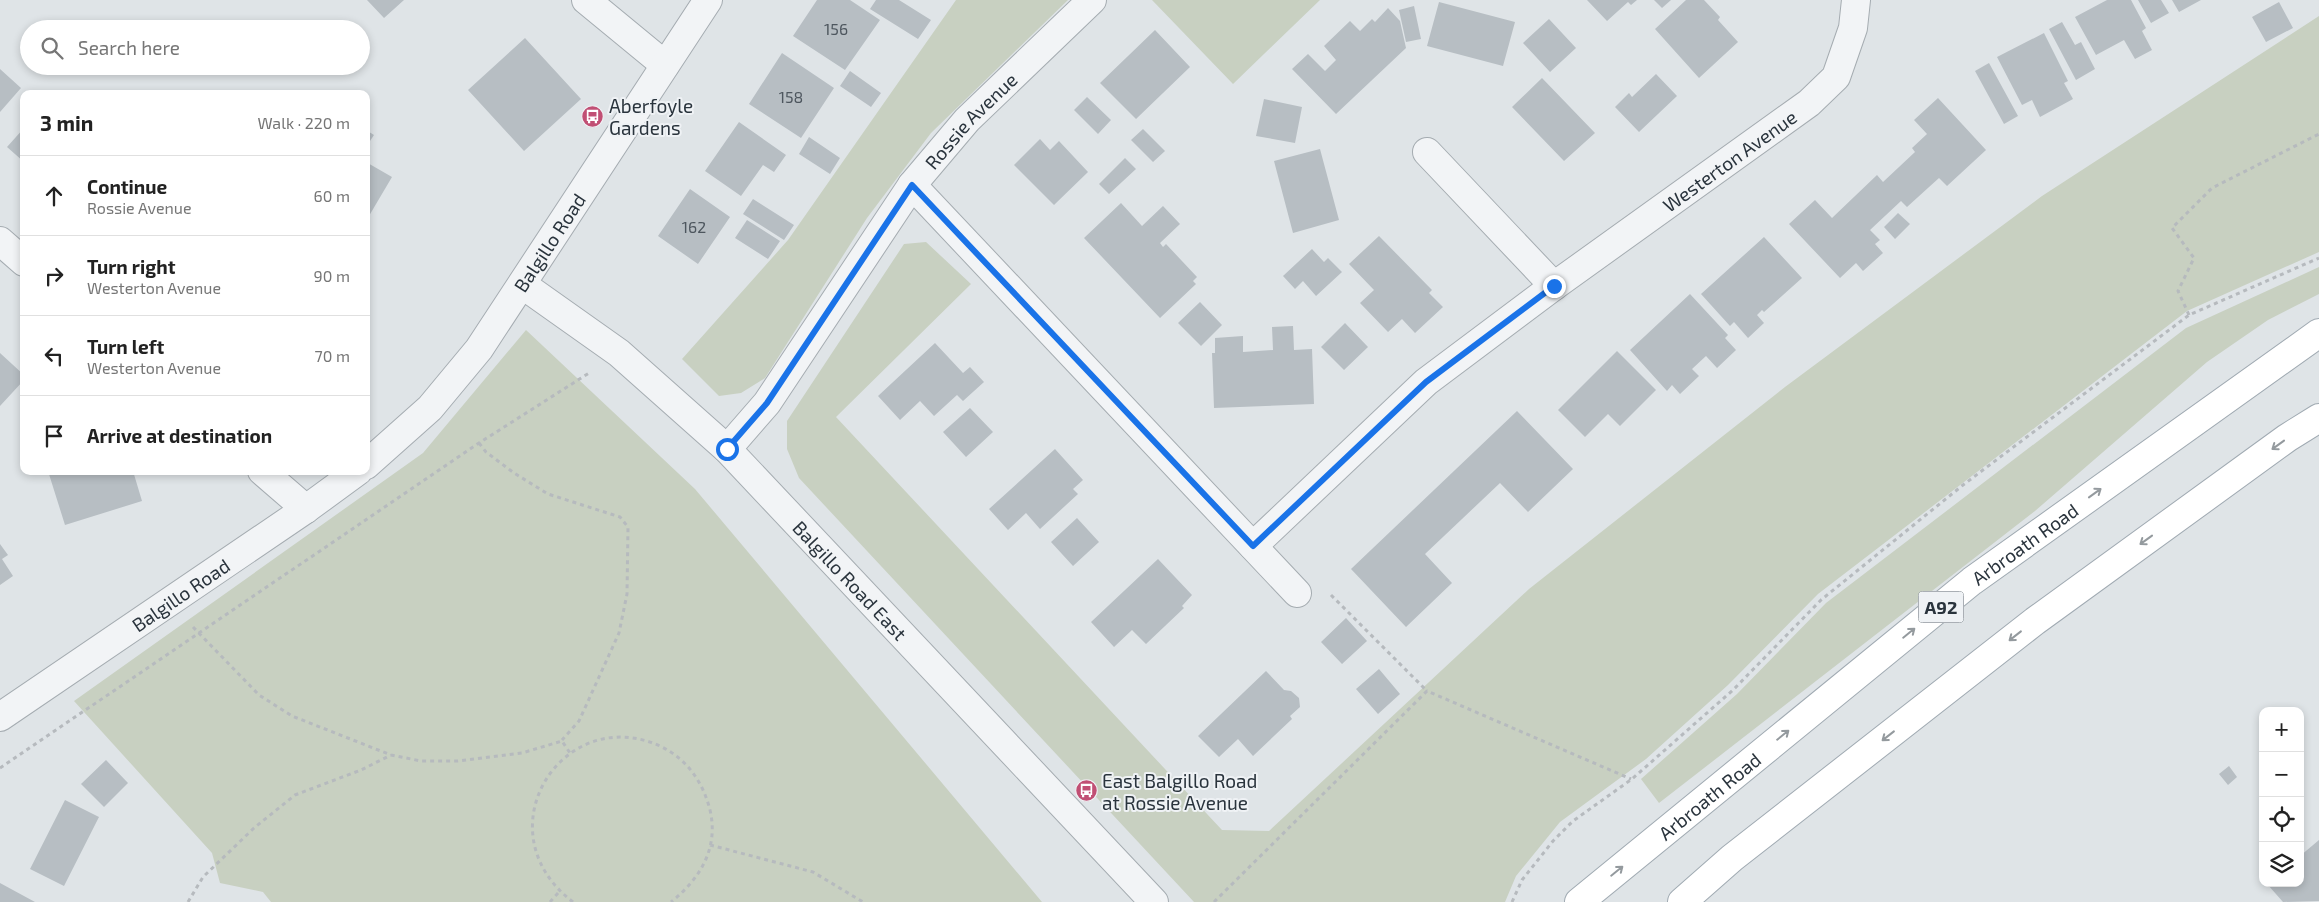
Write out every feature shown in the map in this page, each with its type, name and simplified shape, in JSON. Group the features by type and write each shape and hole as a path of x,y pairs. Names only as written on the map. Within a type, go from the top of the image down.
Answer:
{"main road":[{"name":"Arbroath Road","path":"1579,902 1972,581 2319,333"},
{"path":"1682,902 1732,858 2035,621 2287,438 2319,418"}],"street":[{"path":"586,0 665,65"},
{"name":"Balgillo Road","path":"370,461 430,408 479,349 523,285 708,0"},
{"name":"Rossie Avenue","path":"727,449 767,403 912,185 967,120 1092,0"},
{"name":"Westerton Avenue","path":"1253,546 1426,382 1554,286 1809,103 1836,77 1853,28 1856,0"},
{"path":"1427,152 1554,286"},
{"path":"912,185 1297,592"},
{"path":"0,241 20,258"},
{"name":"Balgillo Road East","path":"523,285 618,354 727,449 1154,902"},
{"path":"267,475 306,509"},
{"name":"Balgillo Road","path":"0,717 306,509 353,475"}],"path":[{"path":"2189,316 2178,290 2194,258 2172,228 2212,188 2319,134"},
{"path":"1512,902 1522,880 1553,841 1572,821 1632,779 1733,690 1821,600 1963,485 2189,316 2319,258"},
{"path":"0,768 479,443 618,354"},
{"path":"168,603 259,695 292,716 391,755 420,761 458,761 522,753 562,741 579,721 619,633 627,594 628,527 620,517 548,494 514,473 486,452 479,443"},
{"path":"1297,592 1314,577 1427,691 1632,779"},
{"path":"1214,902 1427,691"},
{"path":"573,902 559,892 546,877 538,859 533,840 532,820 536,800 544,782 555,766 570,753 595,742 621,737 647,740 672,752 692,770 705,793 712,819 710,846 702,868 689,888 671,902"},
{"path":"562,741 570,753"},
{"path":"188,902 203,877 254,828 295,795 361,770 391,755"},
{"path":"710,846 813,872 863,902"},
{"path":"550,902 559,892"}],"green space":[{"path":"956,0 1068,0 931,133 867,218 765,378 741,393 719,396 682,359 788,240"},
{"path":"1152,0 1320,0 1233,84"},
{"path":"2319,16 2319,252 2187,311 1818,594 1728,685 1646,759 1560,822 1516,876 1505,902 1194,902 799,478 787,449 787,421 904,244 926,242 971,284 836,417 1222,830 1269,831 1529,589 1785,387 2042,196"},
{"path":"2319,267 2319,294 2268,320 2207,362 2035,511 1659,803 1641,779 1737,694 1826,603 2186,328"},
{"path":"526,330 695,489 1042,902 271,902 263,892 220,883 212,853 74,701 423,453"}],"building":[{"path":"367,0 404,0 384,18"},
{"path":"817,0 850,0 880,20 845,70 793,36"},
{"path":"876,0 899,0 931,20 918,39 870,9"},
{"path":"1587,0 1637,0 1631,5 1628,2 1607,21"},
{"path":"1654,0 1671,0 1662,8"},
{"path":"1686,0 1704,0 1720,17 1718,20 1738,42 1699,78 1655,29"},
{"path":"2107,0 2131,0 2146,28 2142,31 2152,50 2135,59 2124,40 2096,55 2075,17"},
{"path":"2138,0 2161,0 2169,13 2151,23"},
{"path":"2172,0 2201,0 2179,12"},
{"path":"1439,2 1515,22 1503,66 1427,46"},
{"path":"2279,2 2293,28 2266,42 2252,17"},
{"path":"1414,6 1421,39 1406,42 1399,10"},
{"path":"1388,8 1400,21 1406,48 1336,114 1292,69 1308,54 1325,71 1336,60 1324,46 1350,21 1360,31 1372,19 1375,22"},
{"path":"1549,19 1576,48 1550,72 1523,43"},
{"path":"2062,22 2075,45 2081,42 2095,69 2076,80 2049,29"},
{"path":"1155,30 1190,67 1136,119 1100,83"},
{"path":"2044,33 2068,81 2064,83 2073,99 2040,117 2032,100 2022,105 1997,57"},
{"path":"525,38 581,99 524,151 468,90"},
{"path":"782,53 834,88 801,138 749,104"},
{"path":"1989,63 2018,116 2004,124 1975,71"},
{"path":"0,69 21,88 0,112"},
{"path":"850,71 881,93 871,107 840,86"},
{"path":"1656,74 1677,96 1639,132 1615,107 1629,93 1632,97"},
{"path":"1542,78 1595,133 1564,161 1512,107"},
{"path":"1087,97 1111,120 1098,134 1074,110"},
{"path":"1938,98 1986,150 1947,186 1939,178 1907,207 1901,201 1870,230 1880,240 1875,244 1883,253 1863,271 1856,263 1840,278 1789,224 1815,200 1832,218 1877,175 1883,182 1915,152 1912,148 1927,134 1914,120"},
{"path":"1264,99 1302,107 1295,143 1256,136"},
{"path":"739,122 786,155 774,172 763,165 741,196 705,171"},
{"path":"1143,129 1165,151 1153,162 1131,140"},
{"path":"20,132 20,158 7,147"},
{"path":"370,132 374,135 370,141"},
{"path":"809,137 840,158 830,174 799,154"},
{"path":"1040,139 1050,150 1059,141 1088,172 1054,205 1014,165"},
{"path":"1320,149 1339,220 1293,233 1274,161"},
{"path":"1125,158 1136,169 1109,194 1099,184"},
{"path":"370,164 392,177 370,214"},
{"path":"690,189 730,217 698,264 658,236"},
{"path":"753,199 794,225 784,240 743,214"},
{"path":"1121,203 1142,226 1163,206 1180,224 1160,243 1163,247 1166,244 1197,277 1193,281 1196,284 1160,318 1084,238"},
{"path":"1898,213 1910,224 1895,239 1884,227"},
{"path":"747,220 780,241 768,259 735,238"},
{"path":"1379,236 1432,290 1429,293 1443,307 1415,333 1402,319 1388,332 1360,303 1374,290 1349,264"},
{"path":"1764,237 1802,278 1764,312 1762,310 1757,315 1764,323 1748,338 1734,322 1730,326 1701,294"},
{"path":"1312,249 1324,262 1328,258 1342,272 1316,296 1303,281 1295,289 1283,276"},
{"path":"1690,294 1728,335 1725,338 1736,350 1717,368 1706,356 1692,369 1699,376 1680,394 1672,385 1667,391 1630,350"},
{"path":"1200,302 1222,325 1201,346 1178,323"},
{"path":"1345,323 1368,347 1344,370 1321,347"},
{"path":"1293,326 1294,350 1312,349 1314,404 1214,408 1212,353 1215,353 1215,338 1243,336 1243,352 1273,350 1272,327"},
{"path":"935,343 963,373 970,367 984,382 963,401 957,395 934,416 920,401 900,420 878,396"},
{"path":"1617,351 1656,390 1620,426 1608,414 1585,437 1558,410"},
{"path":"0,353 20,371 20,384 0,406"},
{"path":"970,408 993,432 966,457 943,432"},
{"path":"1517,411 1573,469 1528,512 1500,483 1425,554 1452,583 1406,627 1351,569"},
{"path":"1055,449 1083,480 1073,489 1078,494 1040,529 1026,513 1008,530 989,509"},
{"path":"49,475 134,475 142,501 65,525"},
{"path":"1077,518 1099,542 1073,566 1051,542"},
{"path":"0,544 8,555 2,559 13,576 0,585"},
{"path":"1158,559 1192,595 1182,606 1184,608 1146,644 1132,630 1114,647 1091,622"},
{"path":"1346,618 1367,641 1342,664 1321,642"},
{"path":"1379,669 1400,694 1378,714 1356,689"},
{"path":"1266,671 1284,690 1291,691 1299,698 1300,707 1290,716 1292,719 1253,756 1238,739 1219,757 1198,736"},
{"path":"106,760 128,783 104,807 81,784"},
{"path":"2229,766 2237,777 2228,785 2219,774"},
{"path":"65,800 99,817 64,886 30,869"},
{"path":"2319,840 2319,901 2283,902 2270,887 2304,887 2304,853"},
{"path":"0,883 35,902 0,902"}],"place":[{"name":"Aberfoyle Gardens","path":"593,116"},
{"name":"East Balgillo Road at Rossie Avenue","path":"1086,791"}],"route":[{"path":"727,449 767,403 912,185 1253,546 1426,382 1554,286"}]}
